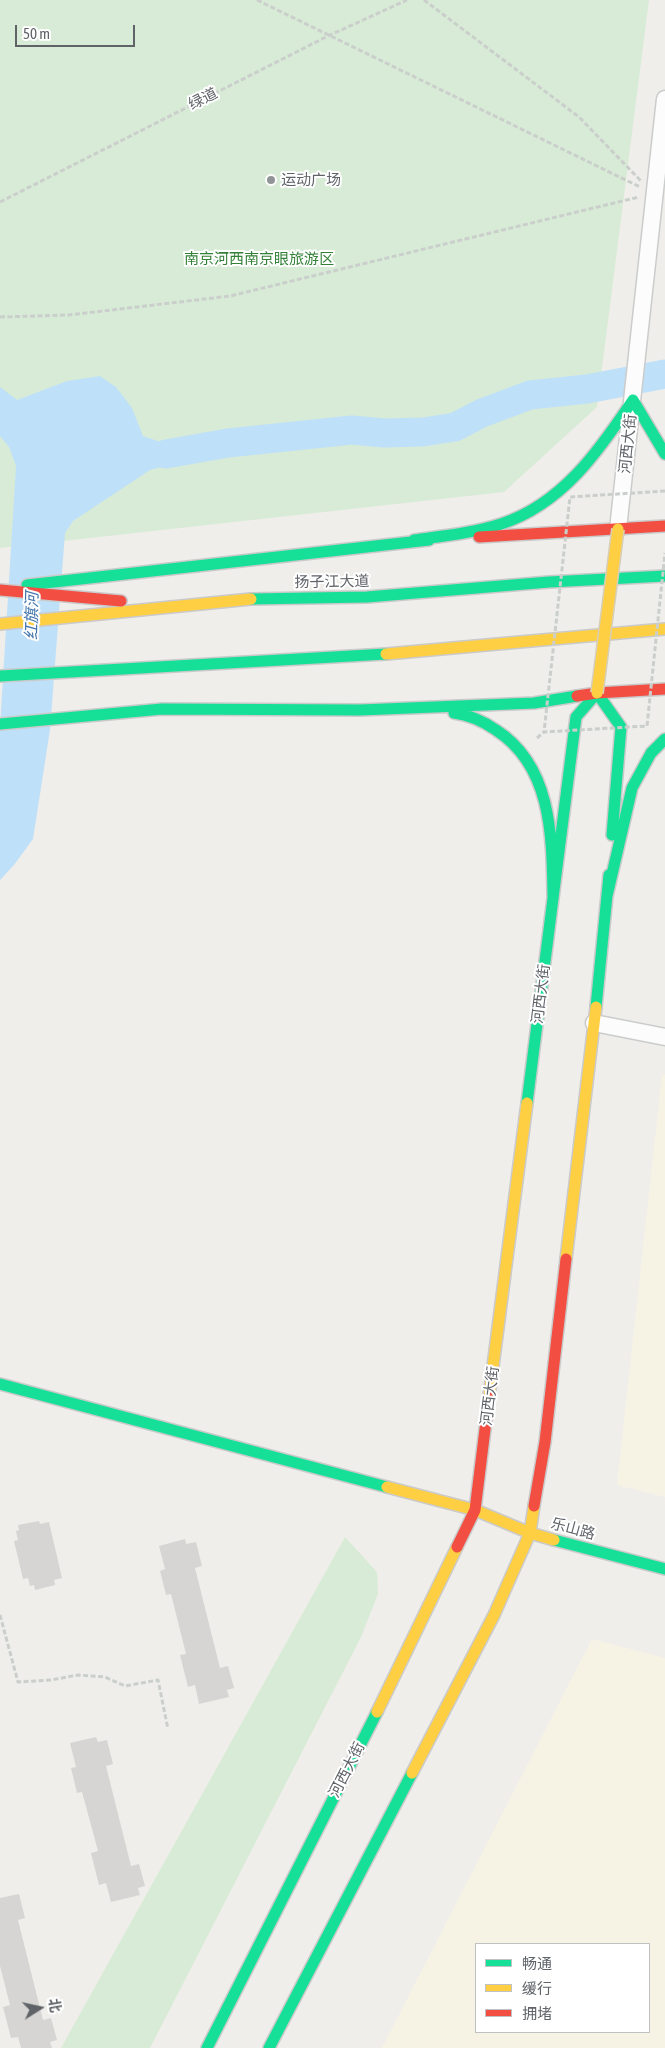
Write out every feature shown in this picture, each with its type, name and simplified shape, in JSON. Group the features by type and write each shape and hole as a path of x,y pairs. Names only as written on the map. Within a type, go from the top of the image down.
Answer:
{"main road":[{"path":"0,589 414,540 463,532 511,520 543,504 571,480 600,450 633,399 665,454"},
{"path":"414,540 665,526"},
{"name":"河西大街","path":"207,2048 353,1760 476,1510 576,716 597,693 618,529"},
{"name":"扬子江大道","path":"0,624 251,599 367,596 549,582 665,576"},
{"path":"0,589 179,606"},
{"path":"0,676 401,653 665,629"},
{"path":"0,724 162,709 360,710 534,703 597,693 665,689"},
{"path":"269,2048 494,1614 530,1533 545,1442 594,1023 621,727 597,693"},
{"path":"411,708 468,714 502,731 517,744 532,766 542,790 552,848 553,896"},
{"path":"607,896 632,788 651,753 665,739"},
{"name":"乐山路","path":"0,1384 476,1510 530,1533 665,1569"}],"street":[{"name":"河西大街","path":"618,529 641,320 659,192 665,99"},
{"path":"594,1023 665,1037"}],"path":[{"path":"257,0 328,36 659,192"},
{"name":"绿道","path":"0,202 328,36 407,0"},
{"path":"424,0 579,117 659,192"},
{"path":"0,317 69,314 230,296 659,192"},
{"path":"0,1615 18,1682 50,1680 78,1675 105,1677 125,1686 158,1680 168,1729"}],"shaded area":[{"path":"662,1075 665,1075 665,1497 617,1485"},
{"path":"592,1639 665,1658 665,2048 382,2048"}],"green space":[{"name":"南京河西南京眼旅游区","path":"0,0 649,0 597,407 504,492 0,548"},
{"path":"345,1537 377,1572 378,1594 361,1637 150,2048 61,2048"}],"water":[{"name":"红旗河","path":"100,376 116,387 132,408 143,436 166,444 205,440 203,456 150,470 73,521 65,533 50,730 33,839 14,865 0,880 0,727 16,466 9,447 0,436 0,387 17,400 67,381"}],"building":[{"path":"39,1521 40,1524 49,1522 62,1578 54,1580 55,1585 35,1590 34,1585 30,1586 28,1578 23,1579 14,1541 18,1540 16,1531 19,1530 18,1525"},
{"path":"185,1539 186,1544 196,1542 202,1566 195,1568 220,1668 228,1666 234,1688 227,1690 229,1697 199,1704 195,1685 188,1687 180,1655 186,1654 171,1594 166,1595 160,1571 165,1569 159,1546"},
{"path":"96,1737 98,1742 107,1740 113,1764 106,1766 131,1866 139,1864 145,1886 138,1888 140,1895 111,1902 106,1883 99,1885 91,1853 98,1851 82,1792 77,1793 71,1768 76,1767 70,1743"},
{"path":"19,1894 25,1918 18,1920 43,2020 51,2018 57,2040 50,2042 52,2048 21,2048 18,2037 11,2038 3,2007 10,2005 0,1966 0,1898"}],"waterway":[{"path":"166,454 228,443 352,430 384,433 423,432 455,427 482,413 530,395 587,389 665,374"}],"traffic: fast":[{"path":"414,540 480,530 501,524 523,515 543,503 577,474 607,438 633,400 665,454"},
{"path":"27,585 429,540"},
{"path":"251,599 367,597 549,582 665,576"},
{"path":"0,676 386,654"},
{"path":"527,1103 576,717 597,693 621,727 612,835"},
{"path":"0,724 162,709 360,710 534,703 577,696"},
{"path":"454,713 476,719 496,730 514,745 528,763 538,783 545,804 552,850 553,896"},
{"path":"607,896 632,788 651,753 665,739"},
{"path":"596,1007 609,875"},
{"path":"0,1384 387,1487"},
{"path":"554,1540 665,1569"},
{"path":"207,2048 377,1712"},
{"path":"269,2048 412,1773"}],"traffic: slow":[{"path":"597,693 618,529"},
{"path":"0,624 251,599"},
{"path":"386,654 665,629"},
{"path":"566,1259 596,1007"},
{"path":"489,1397 527,1103"},
{"path":"387,1487 475,1510 530,1533 554,1540"},
{"path":"412,1773 494,1615 530,1533 534,1506"},
{"path":"377,1712 457,1547"}],"traffic: jam":[{"path":"479,537 665,526"},
{"path":"0,590 121,601"},
{"path":"577,696 665,689"},
{"path":"534,1506 545,1442 566,1259"},
{"path":"457,1547 475,1510 489,1397"}],"place":[{"name":"运动广场","path":"271,180"}]}
